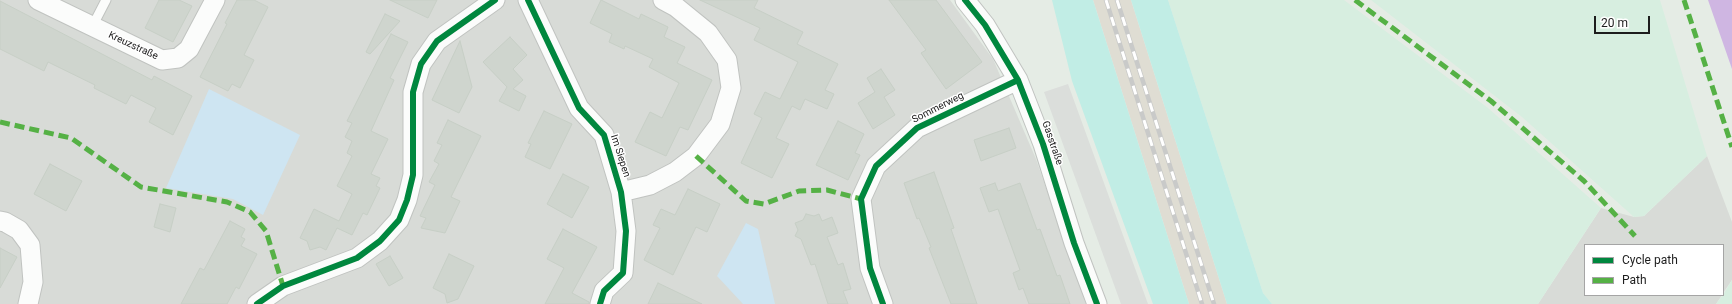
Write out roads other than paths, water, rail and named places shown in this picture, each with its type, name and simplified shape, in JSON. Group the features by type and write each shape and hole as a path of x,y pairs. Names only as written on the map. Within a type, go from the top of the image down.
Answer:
{"street":[{"name":"Kreuzstraße","path":"38,0 162,60 178,58 190,48 215,0"},
{"path":"257,304 283,286 357,258 380,241 399,220 407,200 413,175 414,92 421,64 437,41 495,0"},
{"name":"Im Siepen","path":"528,0 579,108 604,135 621,192 626,231 623,273 604,291 600,304"},
{"path":"621,192 650,185 675,172 696,156 720,124 731,88 726,60 708,33 676,7 663,0"},
{"name":"Gasstraße","path":"965,0 985,25 1018,80 1043,144 1074,243 1097,304"},
{"name":"Sommerweg","path":"882,304 870,268 861,200 876,166 917,128 1018,80"},
{"path":"0,221 5,222 19,230 30,245 33,282 28,304"}],"lane":[{"path":"92,27 106,0"}],"railway":[{"path":"1106,0 1202,304"},
{"path":"1117,0 1214,304"}]}
